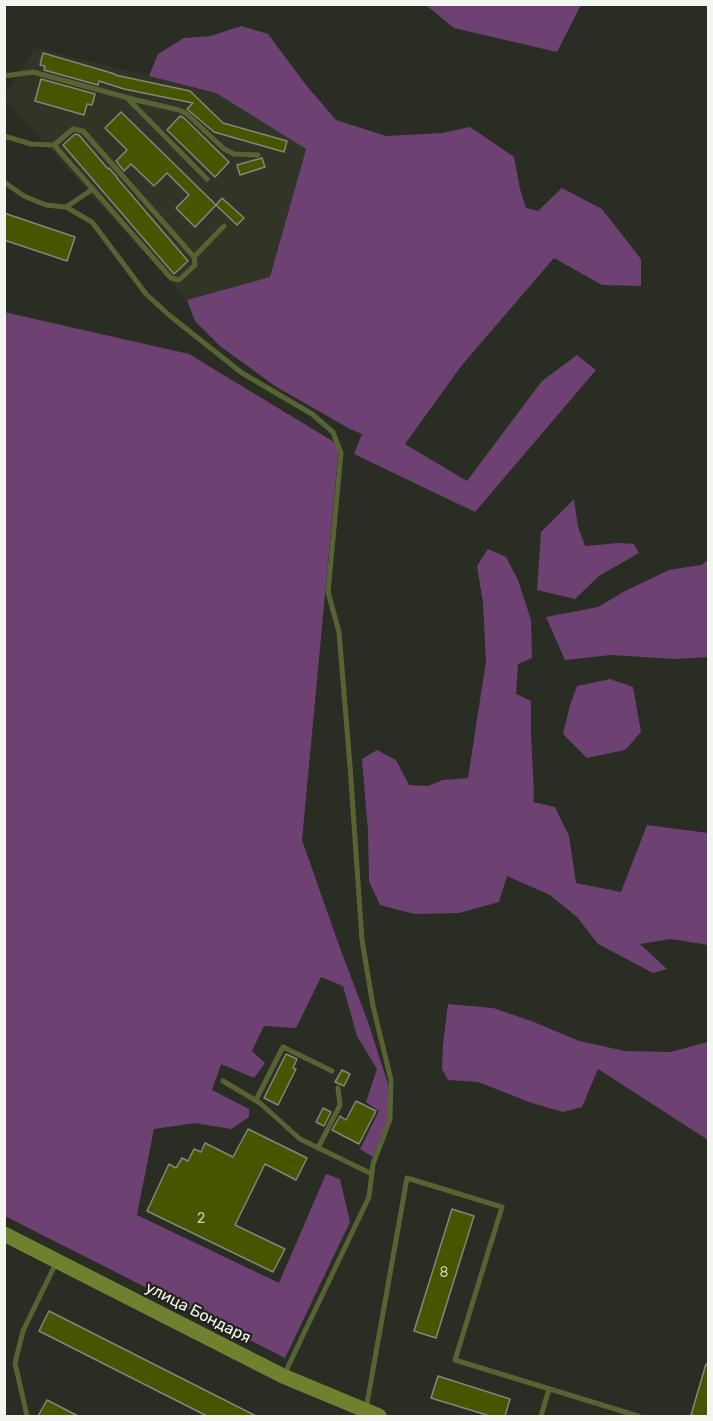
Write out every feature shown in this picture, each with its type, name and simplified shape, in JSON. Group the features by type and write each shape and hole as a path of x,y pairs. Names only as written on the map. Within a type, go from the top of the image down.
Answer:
{"main road":[{"name":"улица Бондаря","path":"4,1234 283,1376 372,1414"}],"lane":[{"path":"4,76 33,72 179,110 187,114 224,149 234,154 258,155"},
{"path":"125,97 207,179"},
{"path":"4,136 31,144 54,145 73,129 83,131 195,257 195,265 179,280 171,278 54,145"},
{"path":"4,182 24,196 46,205 66,207 92,222 146,294 242,373 312,414 333,432 341,453 327,592 339,632 362,940 373,1006 391,1080 390,1119 373,1164 369,1197 283,1376"},
{"path":"66,207 93,189"},
{"path":"195,257 224,226"},
{"path":"256,1100 283,1047 332,1071"},
{"path":"223,1081 260,1103 300,1139 372,1174"},
{"path":"318,1148 340,1105 338,1088"},
{"path":"372,1414 407,1178 502,1207 455,1360 638,1416"},
{"path":"27,1416 15,1363 23,1331 57,1262"},
{"path":"541,1416 549,1389"}],"shaded area":[{"path":"426,5 581,5 557,52 454,28"},
{"path":"241,26 268,34 306,85 336,120 386,136 442,133 470,127 514,157 526,208 538,211 562,188 602,209 641,259 641,286 602,285 554,258 462,365 405,444 467,481 542,381 577,355 596,370 475,512 354,454 362,434 275,386 220,346 195,321 187,300 270,277 306,149 216,93 149,76 158,54 184,38 211,36"},
{"path":"35,48 216,93 306,149 270,277 187,300 5,100 4,98"},
{"path":"4,312 189,354 339,445 302,840 367,1019 388,1084 388,1118 373,1157 360,1149 379,1111 366,1102 377,1069 357,1036 343,986 321,977 296,1028 264,1026 252,1051 265,1063 254,1078 221,1064 212,1090 249,1109 249,1117 231,1129 195,1123 154,1129 137,1215 279,1283 326,1174 340,1179 350,1222 285,1358 5,1216"},
{"path":"574,499 578,527 585,546 634,544 639,553 599,576 575,599 537,590 541,532"},
{"path":"488,549 506,557 518,580 531,620 532,658 518,664 516,694 531,701 533,802 555,807 569,836 576,883 621,892 647,825 708,833 708,945 671,939 640,944 667,969 653,973 598,944 577,917 550,895 507,876 499,902 459,913 414,914 380,905 369,881 368,831 362,759 377,750 396,760 409,785 428,786 443,780 468,778 486,661 483,603 477,566"},
{"path":"708,560 708,657 675,659 611,655 565,660 546,617 598,607 669,570 701,565"},
{"path":"610,679 633,687 641,732 625,750 587,758 563,734 570,705 577,686"},
{"path":"448,1004 493,1008 579,1041 625,1051 670,1052 708,1042 708,1140 598,1069 582,1107 563,1112 532,1103 478,1082 448,1080 442,1069"}],"building":[{"path":"43,53 115,75 190,91 223,123 287,141 284,152 214,132 187,109 193,103 124,89 99,81 98,85 44,70 45,66 40,65"},
{"path":"41,79 95,94 92,105 87,104 84,115 35,101"},
{"path":"121,112 216,205 195,227 176,208 189,195 167,173 154,186 131,164 124,171 116,161 127,150 105,128"},
{"path":"180,116 229,162 215,177 167,130"},
{"path":"75,134 79,135 109,168 188,261 174,274 63,145"},
{"path":"262,158 265,167 240,175 237,165"},
{"path":"222,198 244,218 237,225 216,205"},
{"path":"4,213 75,237 67,261 4,240"},
{"path":"286,1054 297,1059 293,1068 296,1069 278,1105 264,1098"},
{"path":"342,1070 350,1074 344,1086 335,1082"},
{"path":"356,1101 376,1111 359,1144 332,1130 340,1116 346,1120"},
{"path":"323,1108 331,1112 324,1126 316,1122"},
{"path":"248,1129 307,1158 296,1180 265,1164 235,1225 285,1249 273,1272 147,1211 169,1164 176,1168 182,1158 188,1161 194,1149 201,1152 205,1143 233,1157"},
{"path":"452,1209 474,1216 436,1338 414,1331"},
{"path":"49,1311 256,1416 207,1416 39,1331"},
{"path":"706,1364 708,1365 708,1416 691,1415"},
{"path":"438,1376 510,1399 505,1416 490,1416 431,1398"},
{"path":"47,1400 78,1416 38,1416"}]}
